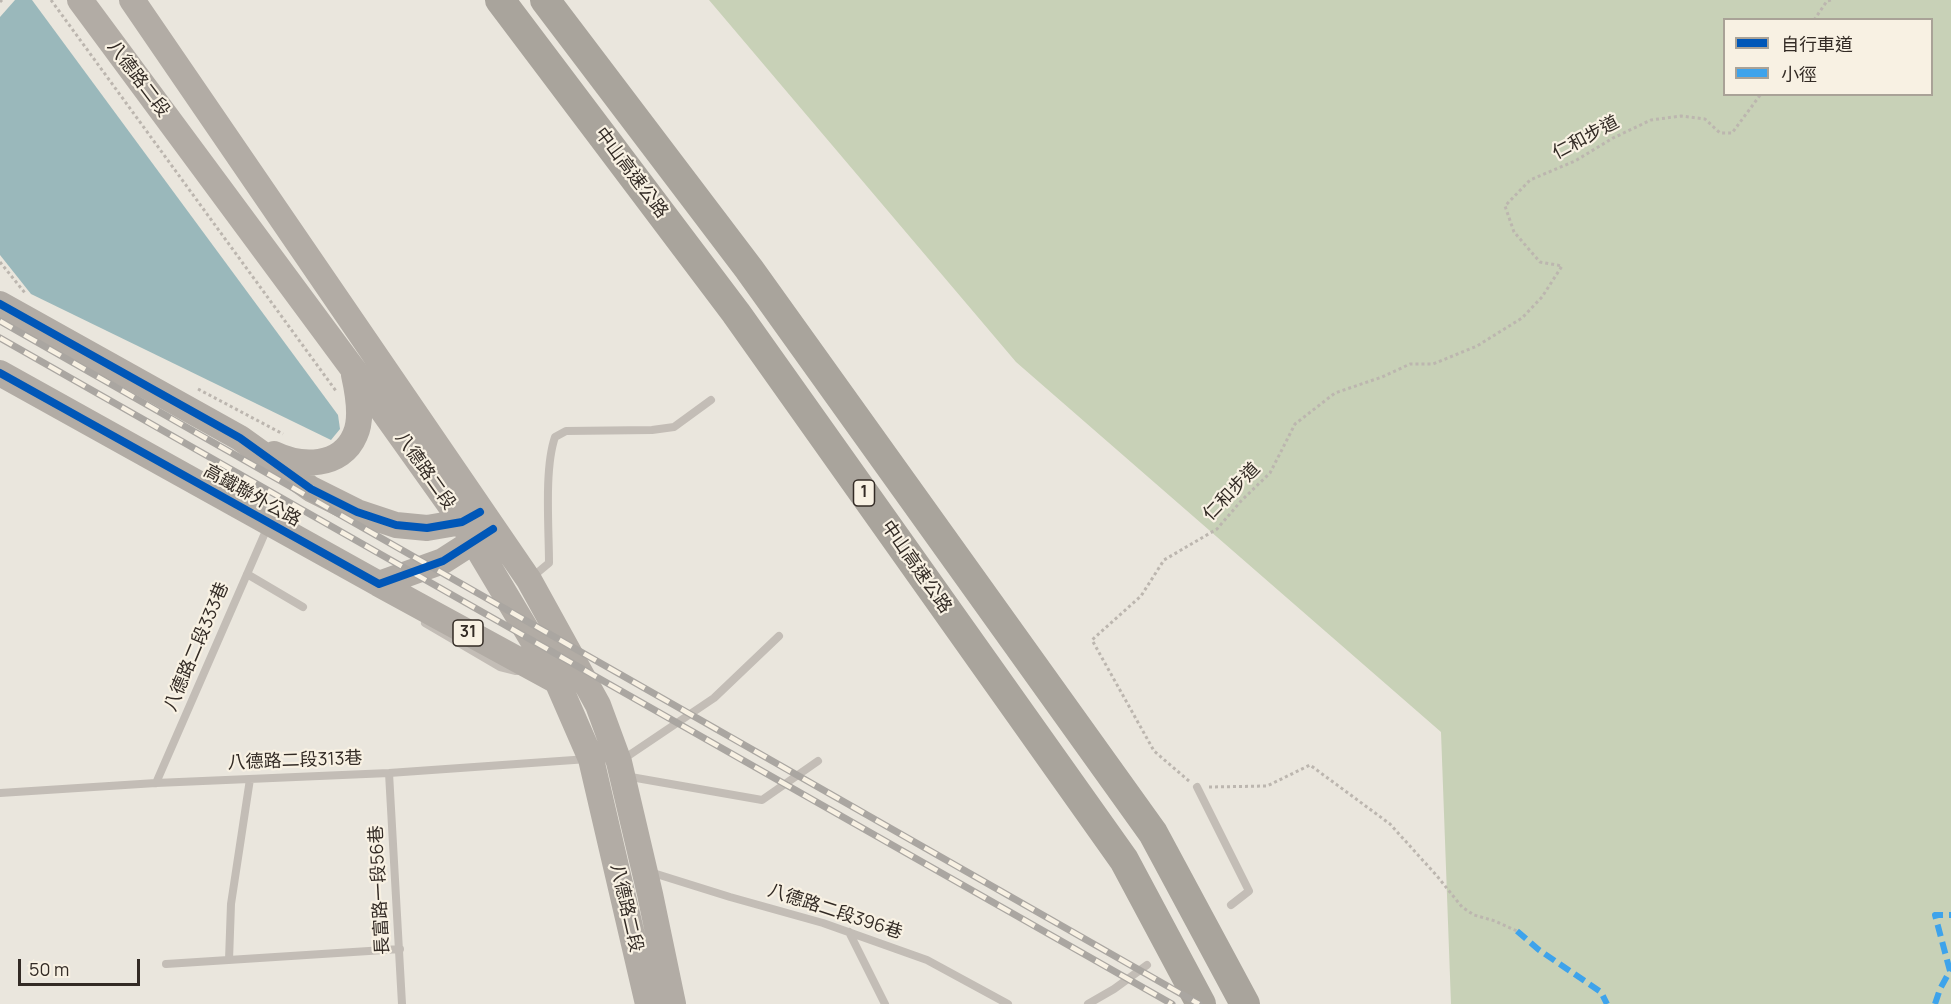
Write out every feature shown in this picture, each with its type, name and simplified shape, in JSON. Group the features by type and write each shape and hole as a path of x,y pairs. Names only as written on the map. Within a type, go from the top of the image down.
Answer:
{"highway":[{"name":"中山高速公路","path":"500,0 736,313 1125,861 1202,1004"},
{"name":"中山高速公路","path":"545,0 749,269 1154,833 1245,1004"}],"main road":[{"name":"八德路二段","path":"80,0 353,369 477,526 529,580 598,705 620,769 673,1004"},
{"name":"八德路二段","path":"132,0 416,414 557,681 591,759 648,1004"},
{"name":"高鐵聯外公路","path":"0,304 240,438 310,489 357,512 396,525 427,528 477,526"},
{"path":"240,438 285,459 306,464 327,460 345,451 356,435 359,414 358,391 353,369"},
{"name":"高鐵聯外公路","path":"0,373 268,527 379,584"},
{"path":"379,584 443,561 477,526"},
{"name":"31","path":"379,584 557,681"}],"lane":[{"path":"529,580 549,563 549,469 551,448 555,437 566,431 652,430 674,426 711,400"},
{"path":"268,527 317,560"},
{"name":"八德路二段333巷","path":"156,783 268,527"},
{"path":"247,574 303,608"},
{"path":"418,620 500,667 557,681"},
{"path":"620,769 714,698 779,636"},
{"name":"八德路二段313巷","path":"0,793 156,783 389,773 591,759"},
{"path":"620,769 762,800 818,761"},
{"name":"長富路一段56巷","path":"389,773 402,1004"},
{"path":"229,960 231,904 250,780"},
{"path":"1197,787 1249,891 1231,905"},
{"name":"八德路二段396巷","path":"644,870 849,932 927,960 1008,1004"},
{"path":"849,932 885,1004"},
{"path":"166,964 400,949"},
{"path":"1088,1004 1114,989 1147,965"}],"path":[{"path":"51,0 336,391"},
{"path":"1815,18 1827,1 1831,0"},
{"path":"0,262 30,300"},
{"path":"195,387 287,436"},
{"path":"1197,787 1267,786 1310,765 1390,824 1462,907 1474,915 1517,931"}],"green space":[{"path":"709,0 1951,0 1951,1004 1451,1004 1441,732 1016,362"}],"water":[{"path":"15,0 32,0 338,415 340,429 331,440 31,294 0,255 0,17"}],"railway":[{"path":"0,321 1199,1004"},
{"path":"0,338 1172,1004"}],"marked path":[{"path":"1950,971 1935,915 1951,915"},
{"path":"1517,931 1539,950 1601,992 1607,1004"},
{"path":"1935,1004 1951,969"}],"cycle path":[{"path":"0,304 240,438 311,489 357,512 396,525 427,528 462,522 480,512"},
{"path":"0,373 379,584 443,561 493,529"}]}
